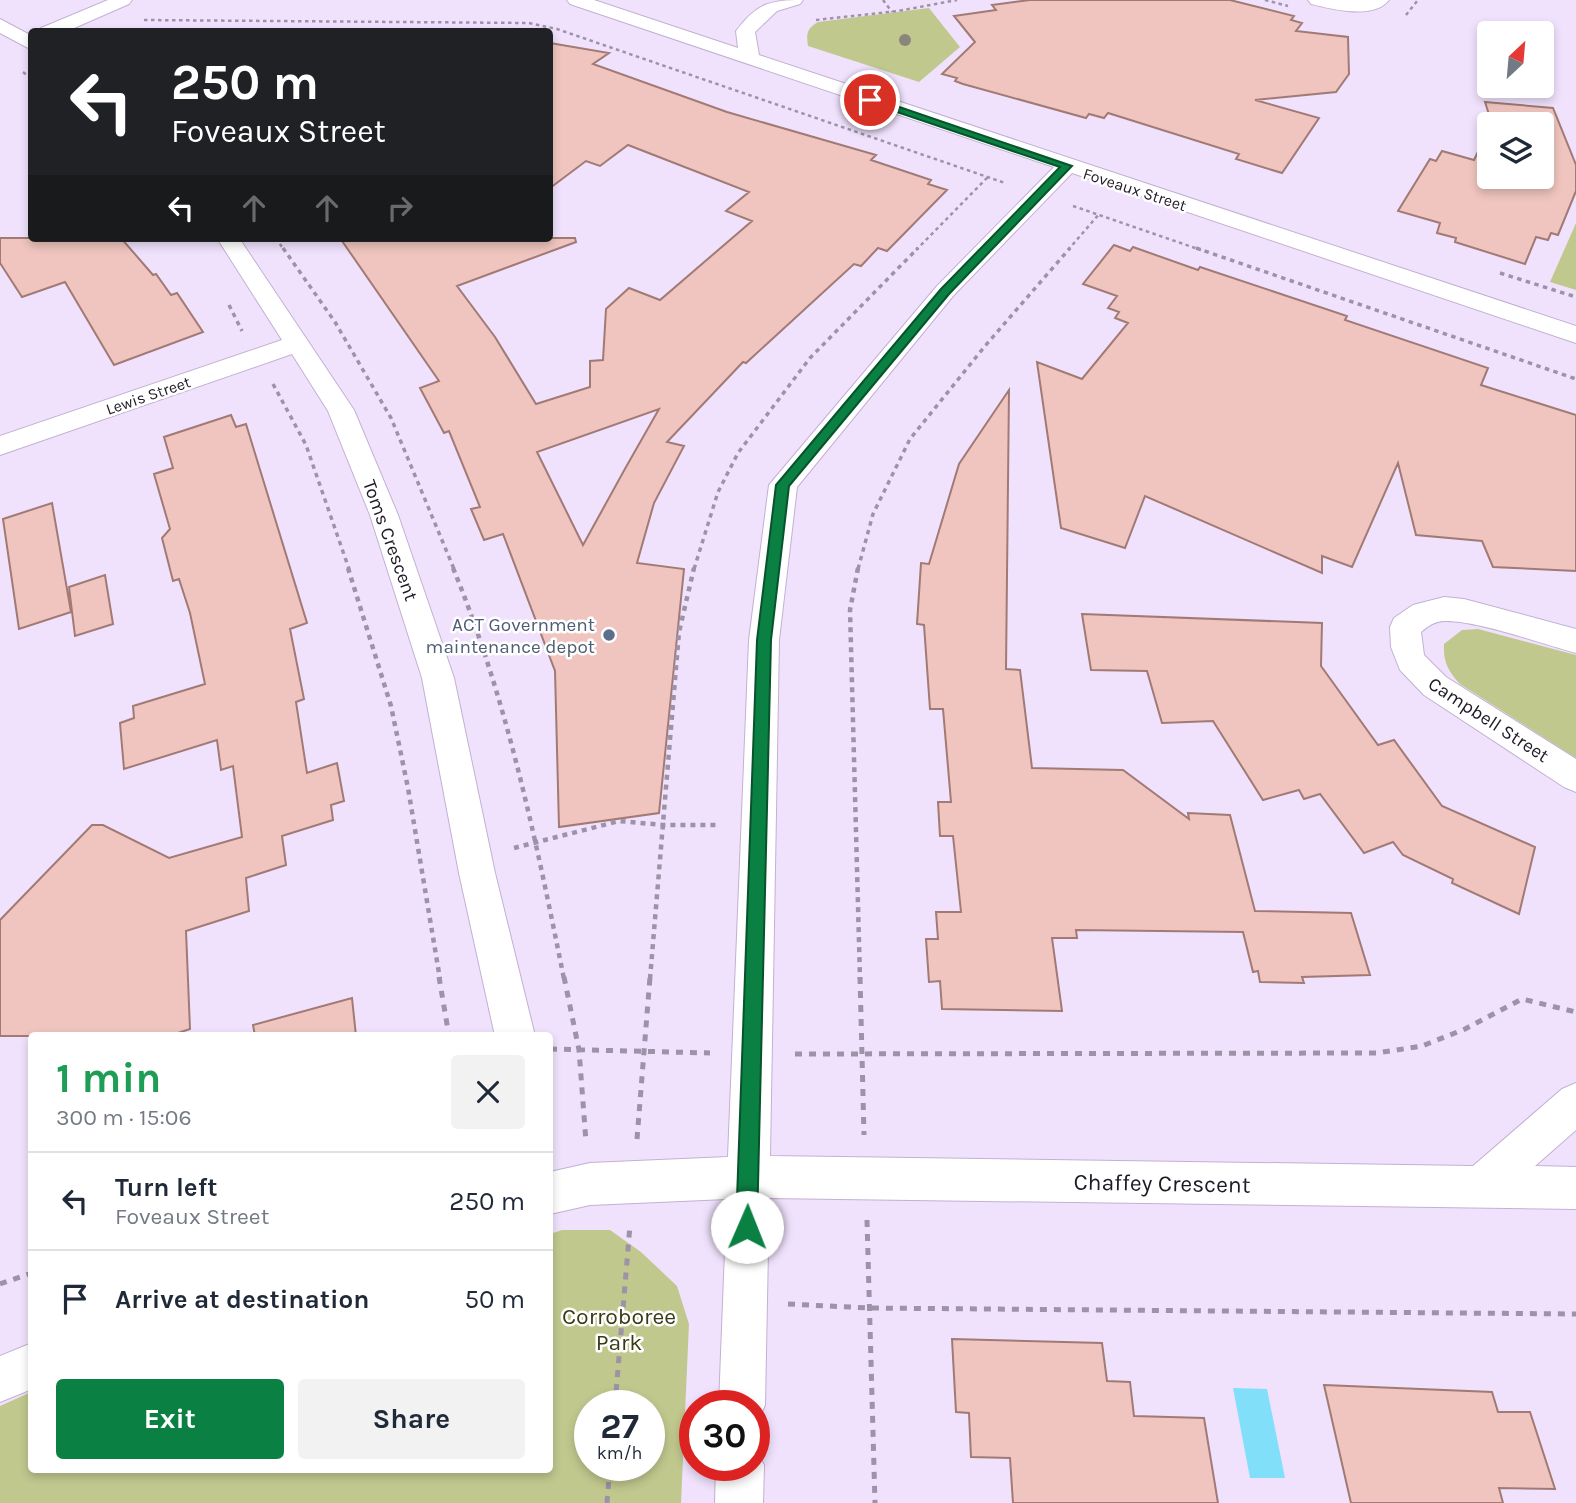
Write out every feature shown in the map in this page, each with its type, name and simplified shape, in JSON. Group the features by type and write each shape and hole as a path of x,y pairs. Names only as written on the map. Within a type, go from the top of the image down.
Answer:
{"street":[{"path":"57,28 123,0"},
{"name":"Foveaux Street","path":"576,0 1576,335"},
{"path":"750,60 745,31 771,7 794,0"},
{"path":"1317,0 1340,6 1376,4 1380,0"},
{"path":"0,25 28,42"},
{"path":"742,1390 764,640 783,485 945,291 1067,166"},
{"name":"Toms Crescent","path":"231,242 341,410 384,515 438,678 477,873 514,1032"},
{"name":"Lewis Street","path":"0,446 296,344"},
{"name":"Campbell Street","path":"1576,641 1444,608 1423,613 1405,626 1405,651 1415,669 1435,686 1576,777"},
{"path":"1480,1186 1576,1103"},
{"path":"553,1192 590,1185 748,1177"},
{"name":"Chaffey Crescent","path":"748,1177 1576,1188"},
{"path":"0,1379 28,1368"},
{"path":"739,1503 740,1481"}],"path":[{"path":"883,0 892,12"},
{"path":"751,24 833,19 957,0"},
{"path":"144,19 529,23 552,28"},
{"path":"553,28 1576,379"},
{"path":"616,1390 679,632 687,592 718,492 738,453 810,358 1016,149"},
{"path":"875,1503 850,610 858,567 873,514 910,439 976,356 1099,215"},
{"path":"224,295 255,358 306,445 358,597 391,706 408,788 448,1032"},
{"path":"506,851 619,821 663,825 719,825"},
{"path":"553,1049 751,1056 862,1053 1377,1053 1422,1046 1465,1030 1522,999 1576,1012"},
{"path":"0,1284 28,1274"},
{"path":"745,1302 869,1308 1576,1314"},
{"path":"607,1503 609,1481"}],"green space":[{"path":"929,8 960,47 919,82 808,46 808,32 818,22"},
{"path":"1576,223 1576,290 1550,282"},
{"path":"1478,629 1576,655 1576,758 1460,684 1452,675 1445,661 1444,644 1462,630"},
{"name":"Corroboree Park","path":"562,1230 610,1230 641,1252 677,1286 689,1324 686,1390 679,1390 681,1503 0,1503 0,1406 28,1393 28,1473 553,1473 553,1233"}],"water":[{"path":"1233,1388 1267,1389 1285,1478 1250,1478"}],"building":[{"path":"1030,0 1230,0 1294,16 1291,20 1302,23 1296,31 1348,37 1349,74 1336,92 1255,100 1319,118 1282,173 1236,159 1239,154 1108,113 1104,118 1089,114 1086,118 963,84 955,81 957,78 942,74 975,42 954,16 996,10 992,5"},
{"path":"553,44 609,53 593,64 727,112 876,155 871,160 931,180 928,184 947,190 887,251 878,248 861,266 854,264 746,363 743,362 667,442 684,446 654,503 637,563 684,569 659,813 559,827 555,671 503,534 484,540 471,509 480,507 449,431 444,433 420,388 439,381 343,242 553,242 553,238 575,238 576,242 457,286 495,337 536,404 590,387 590,361 603,360 606,309 629,288 660,300 752,221 726,211 749,192 628,145 600,166 586,161 553,186","holes":["659,409 583,545 537,452"]},
{"path":"1485,102 1553,108 1576,165 1576,191 1558,235 1551,233 1548,240 1536,237 1525,264 1455,242 1456,238 1437,233 1440,223 1398,211 1430,159 1436,161 1442,151 1474,160 1477,154 1477,189 1554,189 1554,112 1488,112"},
{"path":"0,238 28,238 28,242 124,242 153,275 156,274 171,295 177,293 203,332 114,365 65,282 22,297 0,263"},
{"path":"1114,245 1130,251 1133,247 1198,270 1200,267 1347,316 1345,320 1488,368 1481,385 1576,415 1576,571 1493,567 1482,541 1416,535 1398,463 1352,567 1322,556 1322,573 1145,496 1125,548 1061,528 1037,362 1082,379 1128,323 1115,318 1119,312 1108,308 1117,296 1083,284"},
{"path":"1009,390 1006,669 1020,670 1032,768 1123,770 1189,819 1188,813 1230,815 1255,911 1351,913 1370,975 1302,977 1304,983 1260,982 1258,971 1253,972 1243,932 1076,930 1077,938 1052,938 1062,1011 942,1009 940,981 929,982 926,939 938,939 936,912 961,912 953,836 940,836 938,802 951,802 943,709 930,709 924,625 917,624 921,563 929,564 959,464"},
{"path":"231,415 236,427 246,424 307,623 290,629 304,699 296,702 307,773 337,763 344,801 331,805 333,820 282,836 286,865 246,878 249,911 186,931 190,1029 181,1032 28,1032 28,1036 0,1036 0,920 92,825 103,825 169,858 242,837 233,766 221,770 217,740 124,769 120,723 134,718 133,706 205,684 190,613 179,579 173,581 162,538 170,529 154,474 173,468 164,437"},
{"path":"52,503 71,612 19,629 3,519"},
{"path":"105,575 113,624 75,636 69,587"},
{"path":"1082,614 1322,623 1321,666 1378,745 1394,740 1442,806 1535,847 1519,914 1452,883 1453,879 1403,855 1393,842 1364,853 1320,794 1304,799 1299,790 1263,800 1213,721 1162,723 1147,671 1091,670"},
{"path":"352,998 356,1032 254,1032 253,1025"},
{"path":"952,1339 1102,1343 1107,1381 1130,1382 1134,1416 1204,1418 1218,1503 1013,1503 1010,1458 971,1457 969,1413 956,1412"},
{"path":"1324,1385 1492,1392 1498,1412 1530,1412 1555,1489 1499,1488 1503,1503 1351,1503"}],"place":[{"name":"ACT Government maintenance depot","path":"609,635"}],"route":[{"path":"747,1227 764,640 783,485 945,291 1067,166 870,100"}]}
